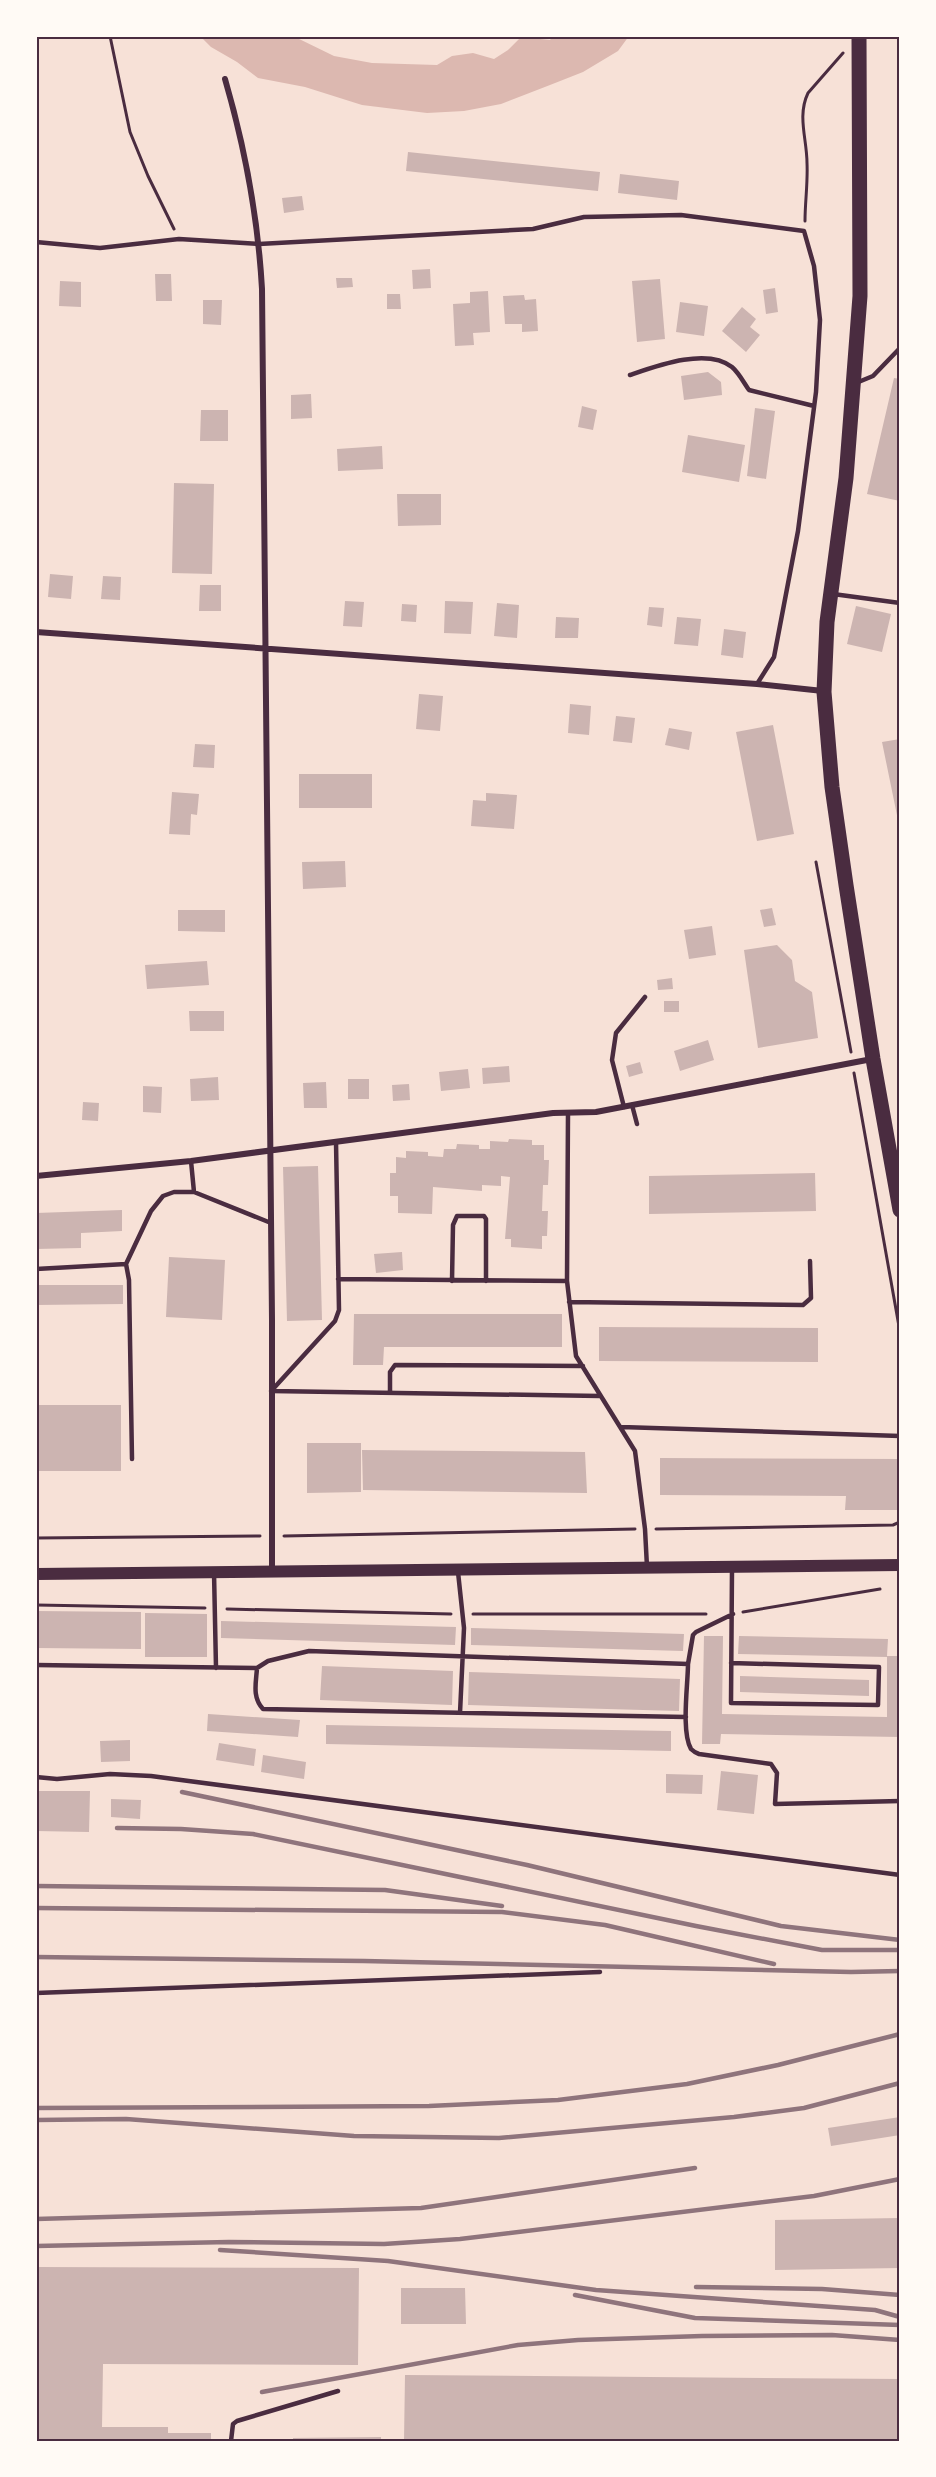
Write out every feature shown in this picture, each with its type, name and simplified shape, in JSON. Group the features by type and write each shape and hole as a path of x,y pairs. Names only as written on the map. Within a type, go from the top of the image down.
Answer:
{"main road":[{"path":"859,36 860,296 846,478 830,593 824,692 832,787 873,1059 900,1210"},
{"path":"36,1574 900,1565"}],"street":[{"path":"225,79 239,130 259,244 262,301 272,1572"},
{"path":"36,632 757,684 824,692"},
{"path":"36,1176 191,1161 568,1113 596,1112 873,1059"}],"lane":[{"path":"36,242 100,248 179,239 259,244 533,229 584,217 681,215 804,231 814,266 820,320 814,405 798,531 774,657 757,684"},
{"path":"854,384 873,376 900,348"},
{"path":"630,375 678,359 719,361 732,367 749,390 814,405"},
{"path":"830,593 900,603"},
{"path":"624,1107 612,1060 616,1033 645,997"},
{"path":"632,1106 637,1124"},
{"path":"568,1113 567,1281 576,1356 635,1451 645,1529 647,1567"},
{"path":"271,1390 335,1321 339,1310 336,1142"},
{"path":"191,1161 194,1192"},
{"path":"132,1459 129,1280 126,1264 151,1211 163,1196 174,1192 194,1192 199,1196 271,1223"},
{"path":"452,1281 454,1219 457,1216 484,1216 486,1219 486,1281"},
{"path":"569,1302 803,1305 811,1298 810,1261"},
{"path":"36,1269 126,1264"},
{"path":"338,1279 567,1281"},
{"path":"390,1392 390,1372 395,1365 583,1366"},
{"path":"271,1390 600,1396"},
{"path":"621,1427 900,1436"},
{"path":"731,1663 879,1667 878,1705 731,1703 731,1663 732,1614 732,1566"},
{"path":"458,1570 464,1628 460,1713"},
{"path":"214,1572 216,1668"},
{"path":"732,1614 693,1635 688,1664 687,1717 687,1732 692,1749 699,1755 771,1764 777,1773 775,1804 900,1801"},
{"path":"36,1665 257,1668 268,1662 309,1651 688,1664"},
{"path":"257,1668 255,1692 257,1703 263,1709 687,1717"},
{"path":"36,1777 57,1779 110,1774 151,1776 900,1875"},
{"path":"36,1992 600,1972"},
{"path":"231,2441 233,2424 237,2421 338,2391"}],"path":[{"path":"110,36 130,132 148,176 179,239"},
{"path":"804,231 807,163 802,113 804,100 843,52"},
{"path":"816,862 900,1332"},
{"path":"36,1538 271,1536 305,1538 893,1525 900,1522"}],"shaded area":[{"path":"200,36 293,36 334,56 372,63 437,65 452,56 473,53 494,59 508,50 521,37 550,40 553,36 629,36 618,51 583,72 501,104 464,111 427,113 362,105 305,87 258,78 211,47"}],"building":[{"path":"408,152 600,172 598,191 406,171"},
{"path":"620,174 679,181 677,200 618,193"},
{"path":"302,196 304,210 284,213 282,198"},
{"path":"430,269 431,288 413,289 412,270"},
{"path":"155,274 171,274 172,301 156,301"},
{"path":"336,278 352,278 353,287 337,288"},
{"path":"660,279 665,339 637,342 632,281"},
{"path":"60,281 81,282 81,307 59,306"},
{"path":"775,288 778,312 766,314 763,290"},
{"path":"488,291 490,332 473,333 474,345 455,346 453,304 470,303 470,292"},
{"path":"387,294 400,294 401,309 387,309"},
{"path":"524,295 525,300 536,299 538,331 522,332 522,324 505,324 503,296"},
{"path":"203,300 222,300 221,325 203,324"},
{"path":"680,302 708,306 704,336 676,332"},
{"path":"742,307 756,319 750,327 760,335 746,352 722,331"},
{"path":"708,372 721,382 722,395 684,400 681,376"},
{"path":"894,378 900,379 900,501 867,494"},
{"path":"311,394 312,418 291,419 291,395"},
{"path":"582,406 597,410 593,430 578,427"},
{"path":"755,408 775,411 766,479 747,476"},
{"path":"201,410 228,410 228,441 200,441"},
{"path":"688,435 745,445 739,482 682,472"},
{"path":"382,446 383,469 338,471 337,449"},
{"path":"174,483 214,484 212,574 172,573"},
{"path":"397,494 441,494 441,525 398,526"},
{"path":"50,574 73,576 71,599 48,597"},
{"path":"103,576 121,577 120,600 101,599"},
{"path":"200,585 221,585 221,611 199,611"},
{"path":"345,601 364,602 362,627 343,626"},
{"path":"445,601 473,602 471,634 444,633"},
{"path":"497,603 519,605 517,638 494,636"},
{"path":"402,604 417,605 416,622 401,621"},
{"path":"856,606 891,614 882,652 847,644"},
{"path":"649,607 664,608 662,627 647,625"},
{"path":"556,617 579,618 578,638 555,638"},
{"path":"677,617 701,619 698,646 674,644"},
{"path":"724,629 746,632 743,658 721,655"},
{"path":"419,694 443,696 440,731 416,729"},
{"path":"570,704 591,706 589,735 568,733"},
{"path":"616,716 635,718 632,743 613,741"},
{"path":"773,725 794,834 757,841 736,732"},
{"path":"669,728 692,732 689,750 665,745"},
{"path":"900,739 900,825 899,825 882,742"},
{"path":"195,744 215,745 214,768 193,767"},
{"path":"299,774 372,774 372,808 299,808"},
{"path":"172,792 199,794 197,815 191,814 190,835 169,834"},
{"path":"486,793 517,795 514,829 471,826 473,800 486,801"},
{"path":"345,861 346,887 303,889 302,862"},
{"path":"772,908 776,925 764,927 760,910"},
{"path":"178,910 225,910 225,932 178,931"},
{"path":"712,926 716,955 689,959 684,930"},
{"path":"777,945 792,960 795,981 812,992 818,1038 758,1048 744,950"},
{"path":"207,961 209,985 147,989 145,965"},
{"path":"672,978 673,989 658,990 657,980"},
{"path":"664,1001 679,1001 679,1012 664,1012"},
{"path":"189,1011 224,1011 224,1031 190,1031"},
{"path":"708,1040 714,1060 680,1071 674,1051"},
{"path":"640,1062 643,1073 629,1077 626,1066"},
{"path":"509,1066 510,1082 483,1084 482,1068"},
{"path":"468,1069 470,1088 441,1091 439,1072"},
{"path":"218,1077 219,1100 191,1101 190,1079"},
{"path":"348,1079 369,1079 369,1099 348,1099"},
{"path":"326,1082 327,1108 304,1108 303,1083"},
{"path":"409,1084 410,1100 393,1101 392,1085"},
{"path":"143,1086 162,1087 161,1113 143,1112"},
{"path":"83,1102 99,1103 98,1121 82,1120"},
{"path":"509,1139 532,1140 532,1145 544,1145 544,1160 549,1160 548,1185 543,1185 542,1211 548,1211 547,1236 542,1236 542,1249 511,1247 511,1239 505,1239 510,1177 501,1176 501,1186 482,1185 482,1191 433,1187 432,1214 398,1213 398,1196 390,1196 390,1173 396,1173 396,1157 406,1158 406,1151 428,1152 428,1156 443,1157 444,1149 456,1149 457,1144 479,1145 479,1149 490,1149 490,1141 508,1142"},
{"path":"318,1166 322,1320 287,1321 283,1167"},
{"path":"815,1173 816,1211 649,1214 649,1176"},
{"path":"122,1210 122,1231 81,1233 81,1248 36,1249 36,1213"},
{"path":"402,1252 403,1270 376,1273 374,1254"},
{"path":"169,1257 225,1260 222,1320 166,1317"},
{"path":"36,1285 123,1285 123,1304 36,1305"},
{"path":"354,1314 562,1314 562,1347 384,1347 383,1365 353,1365"},
{"path":"599,1327 818,1328 818,1362 599,1361"},
{"path":"36,1405 121,1405 121,1471 36,1471"},
{"path":"307,1443 361,1443 361,1492 307,1493"},
{"path":"362,1450 585,1452 587,1493 363,1490"},
{"path":"660,1458 900,1459 900,1510 845,1510 846,1496 660,1495"},
{"path":"36,1611 141,1612 141,1649 36,1648"},
{"path":"145,1613 207,1614 207,1657 145,1657"},
{"path":"221,1621 456,1627 455,1645 221,1638"},
{"path":"471,1628 684,1634 683,1651 471,1645"},
{"path":"704,1636 723,1636 722,1714 887,1717 887,1657 738,1654 739,1636 888,1639 887,1656 900,1656 900,1737 721,1734 720,1744 702,1744"},
{"path":"322,1666 453,1671 452,1705 320,1700"},
{"path":"469,1672 680,1679 679,1711 468,1705"},
{"path":"740,1676 869,1680 869,1696 740,1692"},
{"path":"208,1714 300,1720 298,1737 207,1731"},
{"path":"326,1725 671,1731 671,1751 326,1744"},
{"path":"130,1740 130,1761 101,1762 100,1741"},
{"path":"219,1743 256,1749 254,1766 216,1760"},
{"path":"263,1755 306,1762 304,1779 261,1772"},
{"path":"721,1771 758,1775 754,1814 717,1810"},
{"path":"666,1774 703,1775 702,1794 666,1793"},
{"path":"36,1791 90,1791 89,1832 36,1831"},
{"path":"111,1799 141,1800 140,1819 111,1817"},
{"path":"900,2117 900,2135 831,2146 828,2128"},
{"path":"900,2218 900,2268 775,2270 775,2220"},
{"path":"36,2267 359,2268 358,2365 103,2364 102,2427 168,2427 168,2433 211,2433 211,2441 36,2441"},
{"path":"401,2288 465,2288 466,2324 401,2324"},
{"path":"405,2375 900,2379 900,2441 404,2441"},
{"path":"381,2437 381,2441 293,2441 293,2438"}],"railway":[{"path":"182,1792 527,1865 781,1926 900,1940"},
{"path":"117,1828 181,1829 253,1834 822,1950 900,1950"},
{"path":"36,1886 385,1890 502,1906"},
{"path":"36,1908 502,1912 605,1925 774,1964"},
{"path":"36,1957 900,1971"},
{"path":"36,2108 429,2106 558,2100 687,2084 778,2065 900,2034"},
{"path":"36,2120 126,2119 354,2136 499,2138 734,2117 804,2108 900,2083"},
{"path":"36,2219 421,2208 695,2168"},
{"path":"36,2246 229,2242 384,2244 460,2239 814,2196 900,2179"},
{"path":"220,2250 388,2261 596,2290 875,2310 900,2317"},
{"path":"696,2287 822,2289 900,2295"},
{"path":"575,2295 695,2318 900,2325"},
{"path":"262,2392 518,2345 578,2340 832,2335 900,2340"}]}
